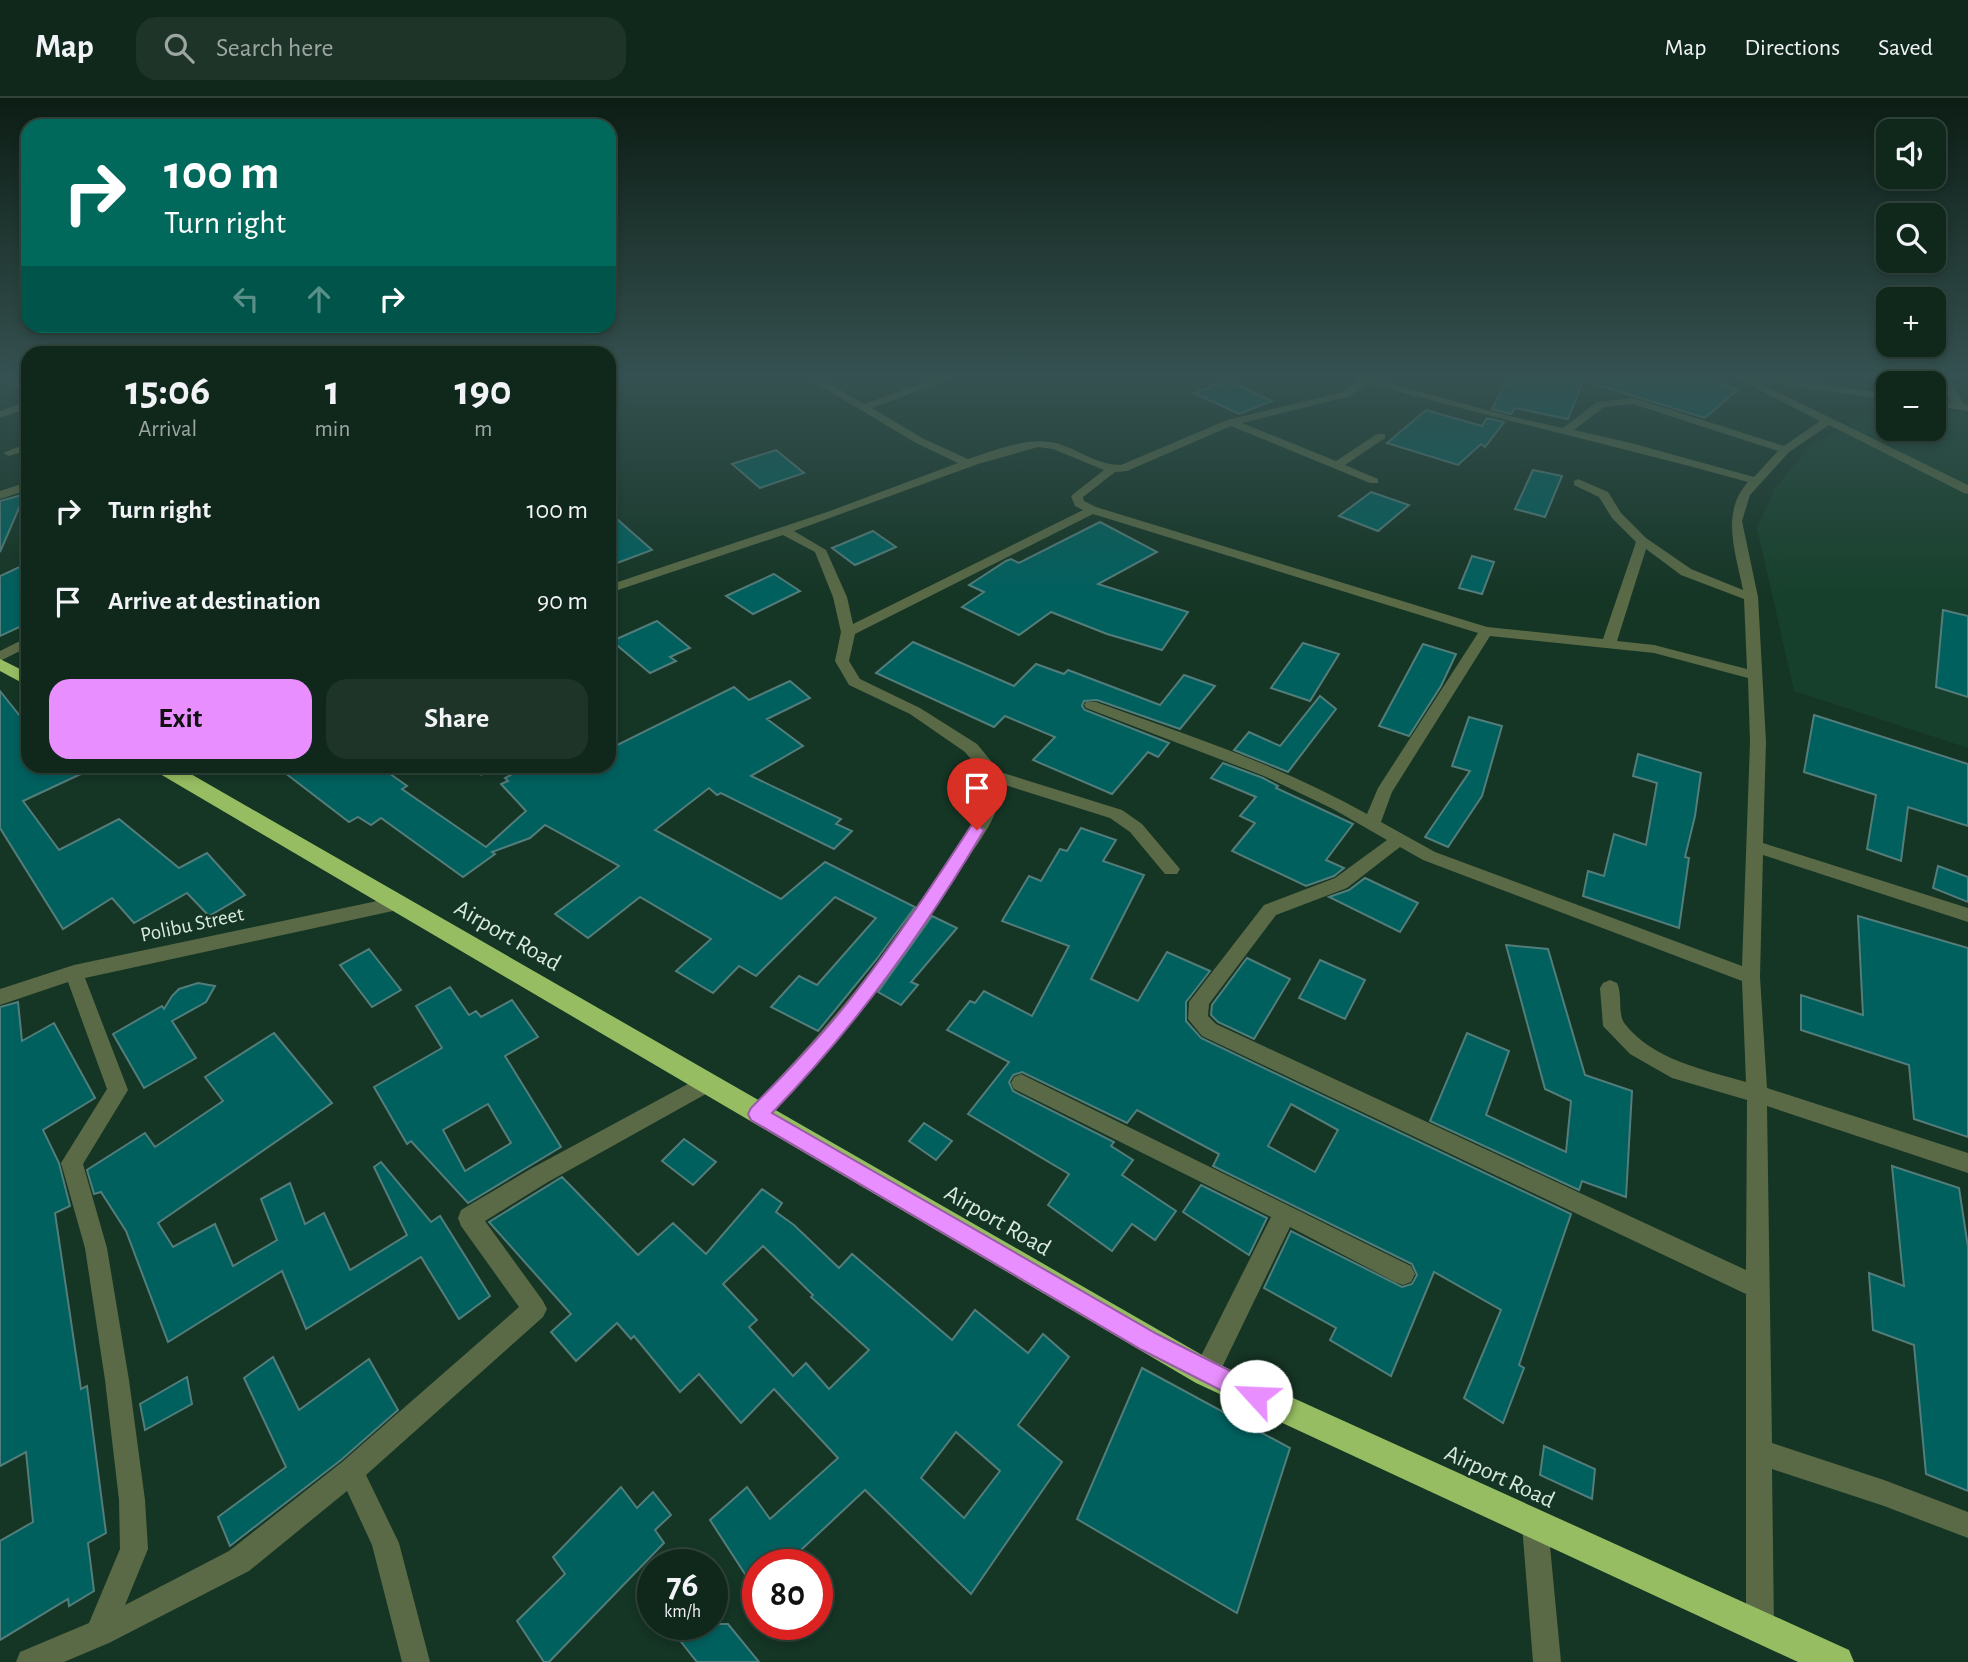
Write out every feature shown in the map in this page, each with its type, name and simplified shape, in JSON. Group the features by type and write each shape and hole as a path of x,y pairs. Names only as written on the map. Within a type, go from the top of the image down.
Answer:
{"highway":[{"path":"0,664 21,677"},
{"name":"Airport Road","path":"176,773 396,904 1206,1373 1837,1662"}],"street":[{"path":"940,449 969,464"},
{"path":"616,587 784,531 969,464 1026,449"},
{"path":"1058,449 1111,470"},
{"path":"1170,449 1132,466 1111,470 1077,496 1079,503 1092,510 1486,631 1654,649 1755,675"},
{"path":"1295,449 1374,481"},
{"path":"1336,466 1362,449"},
{"path":"1645,449 1757,481"},
{"path":"1760,1628 1756,1094 1751,977 1758,742 1751,597 1736,521 1744,494 1785,450 1782,449"},
{"path":"1885,449 1968,490"},
{"path":"1578,483 1604,495 1616,515 1642,541 1686,572 1751,597"},
{"path":"0,495 21,488"},
{"path":"848,632 1092,510"},
{"path":"784,531 820,550 840,597 848,632 842,661 854,682 915,711 971,748 994,776 1116,814 1136,828 1171,869"},
{"path":"1609,644 1642,541"},
{"path":"1372,824 1384,792 1486,631"},
{"path":"0,657 21,645"},
{"path":"1091,705 1278,776 1342,807 1429,856 1751,977"},
{"path":"758,1114 799,1072 859,1001 900,946 977,830 993,801 994,776"},
{"path":"1398,840 1341,883 1270,910 1199,1002 1198,1019 1209,1030 1757,1287"},
{"path":"1754,846 1968,915"},
{"name":"Polibu Street","path":"0,997 74,973 396,904"},
{"path":"74,973 118,1090 72,1163 96,1248 117,1380 132,1500 134,1549 99,1633"},
{"path":"1610,988 1613,1026 1637,1048 1679,1072 1756,1094 1968,1163"},
{"path":"1021,1083 1403,1274"},
{"path":"30,1662 99,1633 239,1561 351,1471 535,1309 469,1218 540,1175 706,1084"},
{"path":"1206,1373 1284,1213"},
{"path":"1759,1452 1884,1493 1968,1525"},
{"path":"351,1471 385,1543 416,1662"},
{"path":"1535,1525 1547,1662"}],"shaded area":[{"path":"1807,449 1968,449 1968,748 1794,691 1757,528 1774,490"}],"building":[{"path":"1406,449 1476,449 1458,465"},
{"path":"776,450 804,473 760,488 732,464"},
{"path":"1533,470 1562,476 1545,517 1515,509"},
{"path":"1371,492 1409,505 1378,531 1339,516"},
{"path":"21,495 21,503 0,552 0,501"},
{"path":"616,518 652,550 616,563"},
{"path":"1100,522 1157,552 1098,584 1188,612 1162,650 1107,634 1051,612 1019,635 962,607 984,592 969,585 1006,561 1011,559 1019,563"},
{"path":"873,531 896,547 855,565 832,548"},
{"path":"1472,556 1494,562 1482,594 1459,588"},
{"path":"21,566 21,626 0,636 0,576"},
{"path":"774,574 800,591 753,614 726,596"},
{"path":"1943,610 1968,616 1968,697 1936,687"},
{"path":"657,621 690,648 670,657 676,661 650,673 616,644 616,639"},
{"path":"913,642 1014,686 1036,664 1064,674 1068,670 1160,705 1184,675 1215,686 1180,729 1097,700 1084,701 1082,706 1085,710 1169,743 1158,757 1148,752 1112,794 1033,760 1055,737 1005,716 994,727 876,673"},
{"path":"1303,643 1339,654 1310,701 1271,688"},
{"path":"1423,644 1456,654 1441,686 1409,736 1379,726"},
{"path":"790,681 810,698 767,719 803,746 751,776 841,819 836,824 852,831 834,849 721,793 717,795 709,788 655,830 781,899 825,862 915,907 818,1031 771,1007 799,976 817,985 876,918 835,897 756,976 739,966 713,993 676,971 711,939 640,897 588,938 555,914 619,866 545,825 530,838 492,852 495,854 463,877 381,818 371,825 358,817 349,822 285,773 389,773 407,786 402,789 486,847 526,811 501,784 508,781 505,778 515,773 616,773 616,746 734,687 749,700"},
{"path":"0,691 21,717 21,773 83,773 23,801 59,850 119,819 179,868 207,853 245,895 209,916 187,893 134,923 112,898 63,929 0,828"},
{"path":"1320,696 1336,709 1288,772 1234,750 1249,732 1280,746"},
{"path":"1814,715 1968,764 1968,826 1908,807 1901,861 1867,849 1876,795 1804,772"},
{"path":"1469,717 1502,726 1482,796 1448,847 1425,837 1470,771 1452,766"},
{"path":"1638,754 1701,773 1695,816 1685,857 1689,858 1679,928 1583,896 1588,871 1604,876 1614,834 1646,845 1657,783 1633,776"},
{"path":"1223,763 1263,778 1278,786 1276,788 1353,824 1326,860 1344,868 1334,876 1306,886 1232,851 1255,823 1240,816 1256,797 1211,778"},
{"path":"1081,828 1116,840 1103,861 1144,875 1091,979 1138,1001 1167,952 1210,971 1186,1002 1186,1021 1201,1038 1571,1214 1519,1365 1524,1368 1503,1423 1464,1398 1501,1310 1434,1272 1391,1376 1330,1340 1336,1328 1264,1288 1291,1231 1402,1287 1412,1284 1417,1275 1412,1264 1213,1166 1219,1154 1137,1110 1127,1123 1022,1072 1013,1075 1009,1082 1013,1091 1114,1142 1111,1146 1133,1160 1122,1175 1176,1211 1155,1240 1132,1224 1112,1251 1048,1205 1069,1174 968,1114 1009,1062 947,1030 970,1001 975,1003 984,991 1032,1016 1069,946 1002,921 1029,876 1041,881 1060,849 1067,851","holes":["1291,1104 1338,1130 1315,1172 1268,1146"]},
{"path":"1938,866 1968,877 1968,902 1933,888"},
{"path":"1365,878 1418,903 1400,932 1329,897 1349,890"},
{"path":"932,916 957,928 911,982 918,985 901,1005 878,992"},
{"path":"1858,916 1968,948 1968,1137 1914,1119 1909,1065 1801,1030 1801,995 1863,1015"},
{"path":"1506,945 1548,949 1585,1075 1632,1091 1626,1197 1582,1181 1579,1190 1430,1121 1467,1033 1509,1051 1486,1115 1566,1152 1571,1101 1545,1089"},
{"path":"369,949 401,990 372,1007 340,965"},
{"path":"1247,958 1290,979 1254,1039 1218,1022 1211,1015 1212,1005"},
{"path":"1320,960 1365,980 1345,1019 1299,998"},
{"path":"198,983 215,986 206,1002 172,1021 196,1058 144,1088 113,1034 162,1006 164,1009 179,989"},
{"path":"450,987 469,1015 476,1011 481,1017 512,1000 538,1037 505,1056 561,1147 468,1203 411,1141 407,1144 374,1087 442,1048 416,1006","holes":["488,1104 511,1143 465,1171 443,1130"]},
{"path":"18,1002 22,1041 54,1023 95,1098 43,1130 59,1163 70,1206 55,1213 81,1389 87,1386 106,1533 88,1543 94,1591 69,1606 68,1599 0,1640 0,1541 33,1522 26,1452 0,1466 0,1007"},
{"path":"274,1033 332,1103 158,1223 173,1247 215,1224 233,1266 277,1240 261,1199 290,1183 305,1224 324,1213 350,1270 407,1235 374,1167 381,1162 431,1222 440,1216 490,1296 459,1319 421,1257 306,1329 282,1271 168,1342 126,1231 101,1192 94,1194 87,1170 145,1133 155,1147 223,1101 205,1077"},
{"path":"924,1123 952,1141 936,1160 909,1141"},
{"path":"684,1139 716,1162 693,1185 662,1161"},
{"path":"1892,1166 1959,1188 1968,1247 1968,1491 1926,1474 1914,1345 1873,1330 1869,1273 1904,1286"},
{"path":"562,1177 638,1255 673,1223 706,1254 762,1189 782,1203 776,1212 794,1225 839,1268 852,1254 952,1340 975,1310 1028,1353 1043,1334 1069,1357 1018,1425 1062,1462 971,1594 865,1490 802,1549 742,1549 742,1569 710,1520 747,1487 770,1519 838,1458 774,1389 741,1423 699,1374 680,1392 634,1336 631,1339 617,1323 576,1361 551,1332 571,1314 489,1222","holes":["763,1246 813,1295 811,1297 869,1350 829,1389 806,1363 793,1376 749,1327 757,1320 723,1284","956,1432 1000,1471 964,1518 921,1478"]},
{"path":"1201,1185 1267,1218 1249,1255 1183,1212"},
{"path":"273,1357 299,1410 369,1359 398,1410 341,1460 230,1546 218,1517 286,1467 244,1378"},
{"path":"1142,1368 1290,1448 1237,1613 1077,1519"},
{"path":"187,1377 192,1404 145,1430 140,1404"},
{"path":"1544,1446 1595,1469 1592,1499 1540,1475"},
{"path":"621,1487 637,1508 653,1492 671,1515 655,1530 664,1543 658,1549 637,1549 637,1571 549,1662 544,1662 517,1621 565,1574 553,1557"},
{"path":"728,1624 759,1662 697,1662 680,1640 728,1640"}],"route":[{"path":"977,830 920,912 900,946 859,1001 799,1072 758,1114 1149,1342 1256,1396"}]}
